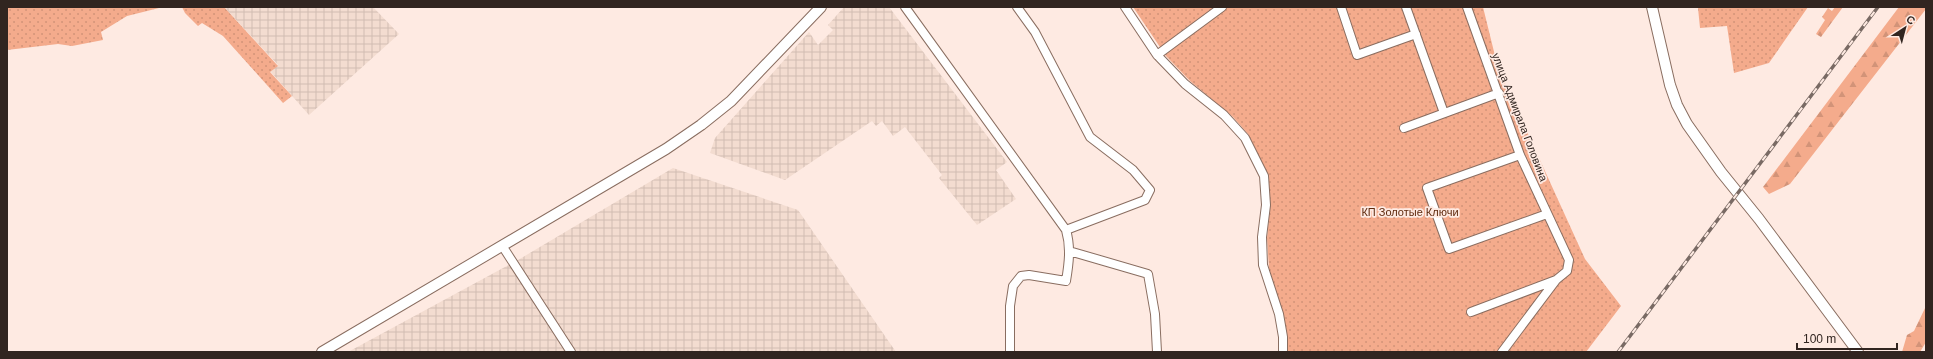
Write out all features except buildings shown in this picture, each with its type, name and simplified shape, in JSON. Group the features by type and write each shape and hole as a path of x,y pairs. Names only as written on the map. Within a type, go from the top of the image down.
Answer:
{"street":[{"path":"322,352 666,149 701,125 731,100 821,7"},
{"path":"905,7 1066,230 1070,252 1066,280 1029,275 1021,276 1013,286 1010,306 1010,352"},
{"path":"1017,7 1035,32 1090,137 1133,170 1150,190 1145,200 1066,230"},
{"path":"1125,7 1157,56 1185,84 1224,115 1245,138 1264,176 1266,206 1262,237 1264,265 1279,314 1283,337 1283,352"},
{"path":"1157,56 1222,7"},
{"path":"1341,7 1357,55 1416,34"},
{"path":"1406,7 1444,113"},
{"name":"улица Адмирала Головина","path":"1467,7 1520,155 1569,260 1567,271 1556,280 1502,352"},
{"path":"1652,7 1670,85 1677,105 1687,124 1721,172 1759,219 1858,352"},
{"path":"1404,128 1498,93"},
{"path":"1520,155 1427,188 1449,249 1548,214"},
{"path":"502,247 571,352"},
{"path":"1070,252 1148,274 1155,314 1157,352"},
{"path":"1471,312 1556,280"}],"shaded area":[{"path":"224,7 373,7 399,34 309,115 270,71 278,65"},
{"path":"844,7 889,7 1007,162 996,170 1016,199 977,225 939,178 942,175 905,127 893,136 882,121 876,126 872,121 785,180 710,153 715,138 809,32 818,45 833,30 828,25"},
{"path":"673,168 798,210 896,352 348,352 518,260"}],"green space":[{"path":"7,7 163,7 127,16 101,32 103,40 72,46 58,44 7,50"},
{"path":"182,7 224,7 278,66 270,72 292,96 283,103 223,36 202,23 198,26 185,13"},
{"name":"КП Золотые Ключи","path":"1133,7 1483,7 1498,68 1585,259 1621,306 1586,352 1287,352 1287,337 1269,269 1267,238 1270,207 1266,171 1248,134 1233,117 1190,81 1166,56"},
{"path":"1808,7 1769,63 1734,73 1727,26 1700,28 1698,8"},
{"path":"1835,7 1843,7 1821,37 1816,34 1825,20 1822,17 1828,8 1832,11"},
{"path":"1899,7 1926,7 1926,9 1790,184 1769,194 1763,187"},
{"path":"1926,306 1926,342 1920,352 1902,352 1907,335 1914,331"}],"railway":[{"path":"1618,352 1878,7"}]}
